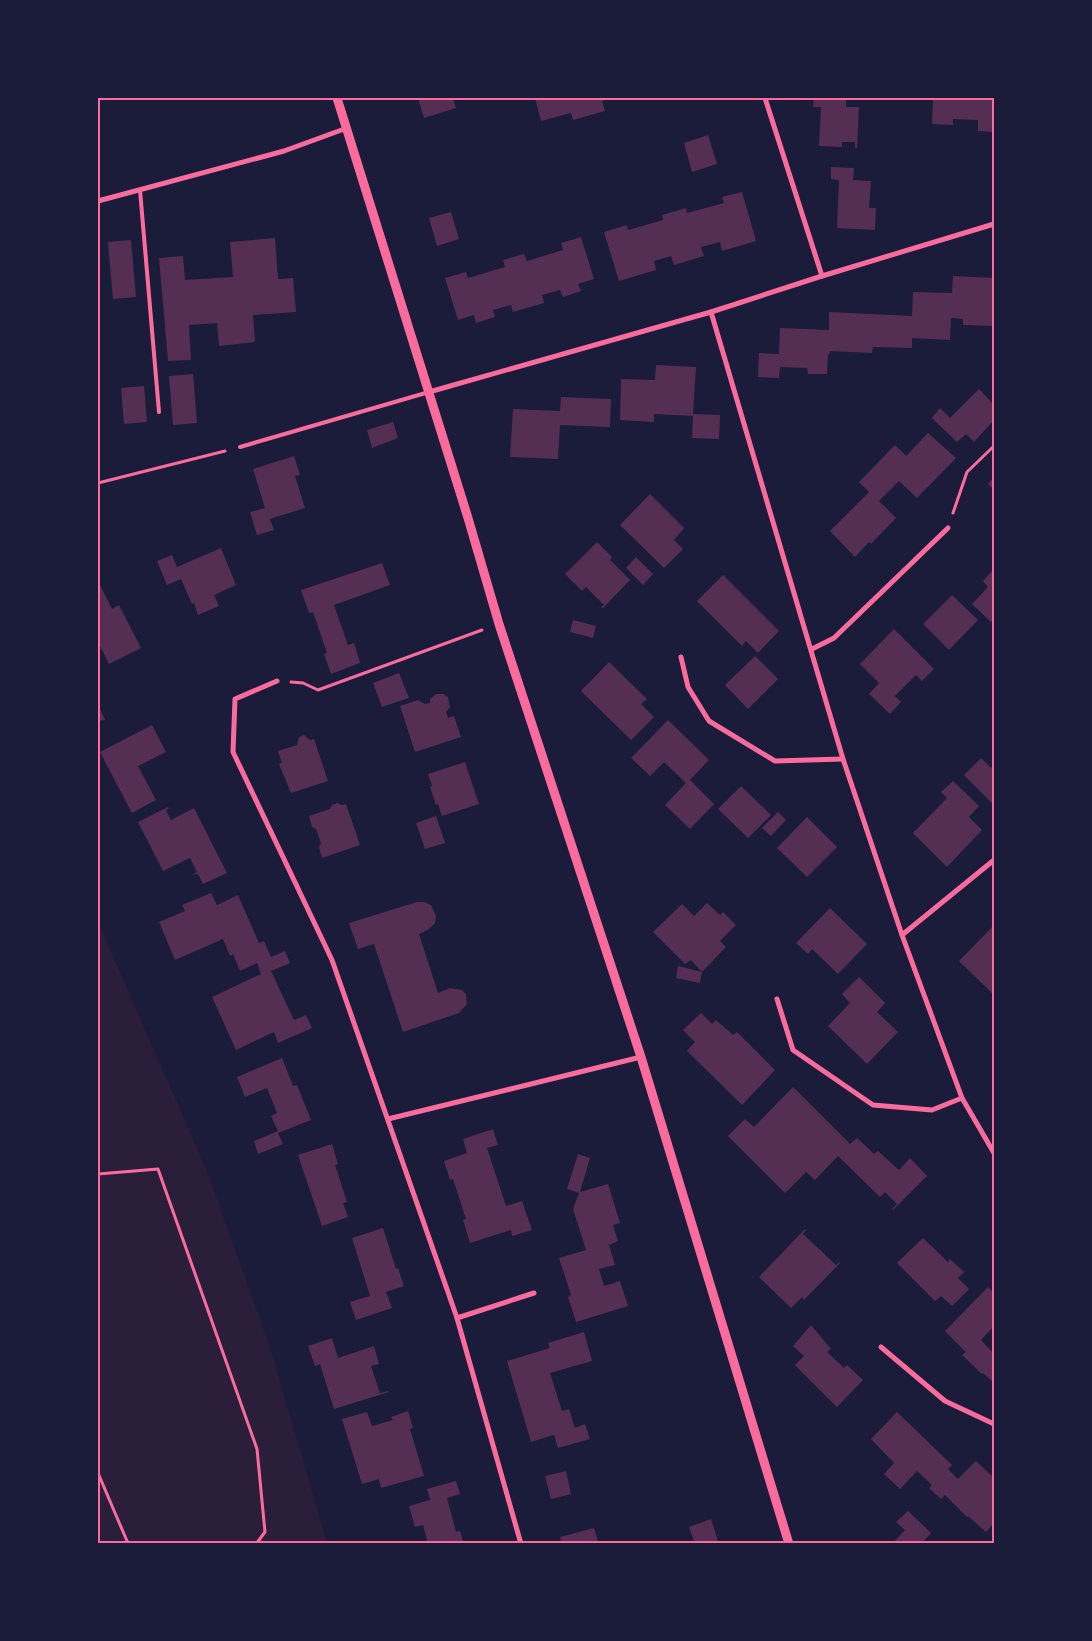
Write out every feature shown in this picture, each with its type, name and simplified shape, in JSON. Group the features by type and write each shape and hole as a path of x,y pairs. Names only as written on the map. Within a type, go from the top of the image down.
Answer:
{"street":[{"path":"337,98 499,624 641,1057 790,1544"},
{"path":"765,98 822,276"},
{"path":"98,201 284,151 347,128"},
{"path":"429,392 711,312 994,224"},
{"path":"711,312 843,759 902,935 962,1098 994,1153"},
{"path":"812,649 834,638 948,528"},
{"path":"680,657 688,687 709,722 775,761 843,759"},
{"path":"278,681 236,699 233,752 332,960 457,1318 521,1544"},
{"path":"902,935 994,860"},
{"path":"777,999 794,1050 873,1105 932,1110 962,1098"},
{"path":"388,1119 641,1057"},
{"path":"457,1318 534,1293"},
{"path":"881,1346 945,1401 994,1424"}],"lane":[{"path":"140,190 159,412"},
{"path":"240,447 429,392"}],"path":[{"path":"948,528 967,472 994,446"},
{"path":"98,483 240,447"},
{"path":"278,681 303,683 318,690 499,624"},
{"path":"98,1174 158,1169 257,1449 265,1532 256,1544"},
{"path":"98,1473 127,1541 130,1544"}],"shaded area":[{"path":"98,922 207,1171 271,1350 327,1543 98,1543"}],"building":[{"path":"418,98 453,98 456,108 424,118"},
{"path":"535,98 612,98 602,101 605,111 573,120 571,113 541,121"},
{"path":"814,98 846,98 846,107 859,107 857,148 855,148 855,142 842,142 842,147 819,146 821,107 813,107"},
{"path":"933,98 994,98 994,132 978,131 978,120 953,119 953,125 932,124"},
{"path":"708,135 717,164 692,172 684,143"},
{"path":"831,167 854,168 853,180 871,181 869,208 876,208 875,230 837,228 839,180 831,179"},
{"path":"742,192 756,241 722,251 720,242 701,247 704,256 674,265 671,256 654,261 656,270 619,281 604,232 627,225 628,230 663,220 662,215 686,208 687,213 724,203 722,197"},
{"path":"451,212 459,239 437,246 429,218"},
{"path":"581,237 594,279 578,284 581,291 563,297 560,290 542,295 544,303 513,312 511,305 493,310 495,317 476,323 474,315 458,320 445,278 466,272 468,278 505,267 503,260 524,254 527,261 563,250 561,243"},
{"path":"275,238 278,279 293,278 296,312 253,315 255,342 219,346 217,323 189,325 191,360 168,361 159,258 183,256 185,280 233,277 230,242"},
{"path":"131,240 136,297 113,299 108,242"},
{"path":"953,276 994,278 994,326 963,325 963,319 951,318 950,340 912,338 912,348 873,347 872,353 830,351 828,354 827,374 808,374 807,368 780,367 779,378 758,377 759,353 779,354 780,328 829,330 829,312 912,316 913,292 952,293"},
{"path":"656,365 696,367 693,414 720,415 719,439 692,438 693,416 654,414 654,422 620,420 621,379 655,380"},
{"path":"193,374 197,423 173,425 169,376"},
{"path":"144,386 147,422 124,424 121,388"},
{"path":"979,389 994,405 994,420 974,442 966,434 957,442 932,418 940,408 950,418"},
{"path":"561,397 611,399 610,427 560,425 558,459 510,457 513,409 560,411"},
{"path":"393,422 398,438 372,448 367,430"},
{"path":"928,433 956,458 917,498 899,481 879,501 896,518 871,544 869,542 855,557 830,531 869,492 859,482 895,445 906,456"},
{"path":"294,456 300,475 295,476 305,508 270,519 274,530 257,535 250,512 265,508 253,469"},
{"path":"994,477 994,490 988,484"},
{"path":"650,494 684,528 674,540 683,549 664,568 620,525"},
{"path":"597,542 612,557 610,560 630,580 603,608 601,607 604,605 586,587 582,591 565,574"},
{"path":"221,548 236,585 214,595 219,606 198,615 194,603 192,604 181,579 167,585 157,561 172,555 177,567"},
{"path":"636,557 653,574 643,585 626,568"},
{"path":"382,563 390,585 334,605 348,645 354,643 360,663 331,674 324,654 327,653 313,612 309,613 301,590"},
{"path":"994,569 994,618 991,622 972,604 988,587 983,581"},
{"path":"723,575 779,631 758,653 746,641 742,646 697,601"},
{"path":"98,581 112,609 119,605 141,648 109,664 98,642"},
{"path":"952,595 978,620 949,650 923,624"},
{"path":"573,620 596,626 593,638 570,632"},
{"path":"894,629 934,669 922,681 916,675 895,696 901,702 890,714 869,694 879,683 860,664"},
{"path":"755,656 778,679 748,709 725,685"},
{"path":"609,662 647,699 641,704 654,717 631,740 581,691"},
{"path":"399,673 409,698 382,707 373,683"},
{"path":"436,694 443,694 448,697 450,707 446,712 448,718 454,716 461,737 415,752 400,706 418,700 425,704 430,703 430,699"},
{"path":"98,705 105,720 98,721"},
{"path":"668,720 709,760 690,780 714,804 690,829 665,805 686,783 664,762 650,776 631,758"},
{"path":"152,725 166,752 138,766 156,800 132,813 100,752"},
{"path":"304,735 310,740 314,739 328,781 291,793 279,764 282,763 278,751 297,745 299,737"},
{"path":"981,758 991,768 994,764 994,805 964,775"},
{"path":"465,762 479,804 442,816 430,787 432,786 428,774"},
{"path":"953,781 979,806 969,817 982,830 947,867 913,833 947,798 941,792"},
{"path":"741,786 771,815 748,838 718,809"},
{"path":"337,803 346,804 360,845 322,858 319,847 321,843 316,829 312,827 309,816 330,809 332,805"},
{"path":"168,807 166,810 171,820 194,808 227,873 203,884 198,874 192,875 197,872 190,858 163,871 138,822"},
{"path":"778,812 786,820 771,836 762,828"},
{"path":"436,816 445,843 425,849 416,823"},
{"path":"807,817 837,847 807,877 777,848"},
{"path":"211,893 217,905 238,895 259,943 264,941 271,957 285,951 290,963 271,971 294,1020 306,1015 312,1028 278,1043 274,1032 236,1050 212,997 261,974 257,963 240,971 233,954 230,956 223,939 175,960 159,922 185,911 182,905"},
{"path":"417,902 431,905 436,916 435,923 429,929 419,934 438,993 450,988 462,990 466,994 467,1004 459,1013 403,1032 374,944 358,949 349,923"},
{"path":"707,903 720,915 723,912 736,925 720,941 726,947 702,972 691,960 685,964 653,932 682,904 694,916"},
{"path":"830,908 867,944 838,974 812,949 808,954 796,943"},
{"path":"994,925 994,995 959,961"},
{"path":"678,966 702,972 700,983 676,978"},
{"path":"859,977 885,1003 877,1012 898,1032 867,1064 828,1026 850,1003 842,994"},
{"path":"701,1013 712,1024 716,1020 733,1035 737,1032 775,1070 742,1105 687,1051 695,1042 683,1030"},
{"path":"282,1058 293,1086 297,1085 311,1120 278,1133 283,1144 258,1154 254,1141 278,1131 271,1116 277,1113 267,1088 245,1097 237,1077"},
{"path":"793,1087 850,1144 857,1138 874,1154 878,1151 899,1170 910,1158 927,1176 893,1210 897,1204 885,1192 880,1197 838,1156 815,1180 806,1172 785,1193 728,1136 745,1119 754,1127"},
{"path":"493,1129 498,1145 487,1148 506,1206 522,1201 532,1230 512,1236 511,1230 470,1243 463,1220 466,1219 453,1179 450,1180 444,1161 467,1153 463,1139"},
{"path":"332,1144 338,1164 335,1165 347,1202 343,1203 348,1217 322,1226 298,1155"},
{"path":"578,1154 590,1158 580,1192 608,1184 620,1223 613,1225 618,1241 609,1245 615,1265 599,1269 604,1286 620,1281 628,1306 576,1322 568,1297 571,1295 559,1258 586,1250 573,1209 579,1193 567,1189"},
{"path":"383,1228 396,1269 398,1268 404,1286 386,1292 392,1308 356,1320 350,1302 370,1296 352,1238"},
{"path":"805,1229 803,1234 836,1265 840,1263 804,1300 802,1297 791,1308 759,1277"},
{"path":"923,1238 948,1262 950,1259 964,1272 958,1278 969,1289 952,1306 941,1296 935,1301 897,1263"},
{"path":"988,1287 994,1293 994,1326 981,1340 994,1354 994,1379 992,1381 962,1355 966,1352 945,1331"},
{"path":"811,1325 831,1349 827,1352 844,1368 847,1365 863,1380 837,1407 795,1365 804,1356 793,1346"},
{"path":"584,1332 592,1361 550,1373 562,1411 569,1409 575,1428 585,1424 590,1439 558,1448 554,1435 531,1442 507,1361 550,1348 548,1343"},
{"path":"332,1338 338,1358 374,1346 379,1364 371,1366 380,1393 389,1392 334,1409 320,1364 315,1366 308,1346"},
{"path":"408,1411 413,1428 410,1429 424,1476 381,1488 379,1479 362,1484 342,1419 367,1412 372,1426 393,1420 391,1417"},
{"path":"897,1412 952,1465 948,1469 958,1479 976,1461 994,1478 994,1523 986,1532 967,1517 945,1495 941,1499 929,1488 932,1485 917,1471 900,1489 884,1474 894,1463 871,1439"},
{"path":"566,1471 571,1494 551,1499 545,1476"},
{"path":"456,1481 460,1494 447,1498 456,1532 460,1531 464,1544 428,1544 423,1525 415,1527 409,1506 430,1500 427,1489"},
{"path":"908,1511 931,1533 921,1544 892,1544 905,1530 896,1522"},
{"path":"711,1519 719,1544 695,1544 689,1527"},
{"path":"594,1528 599,1544 562,1544 560,1537"}]}
